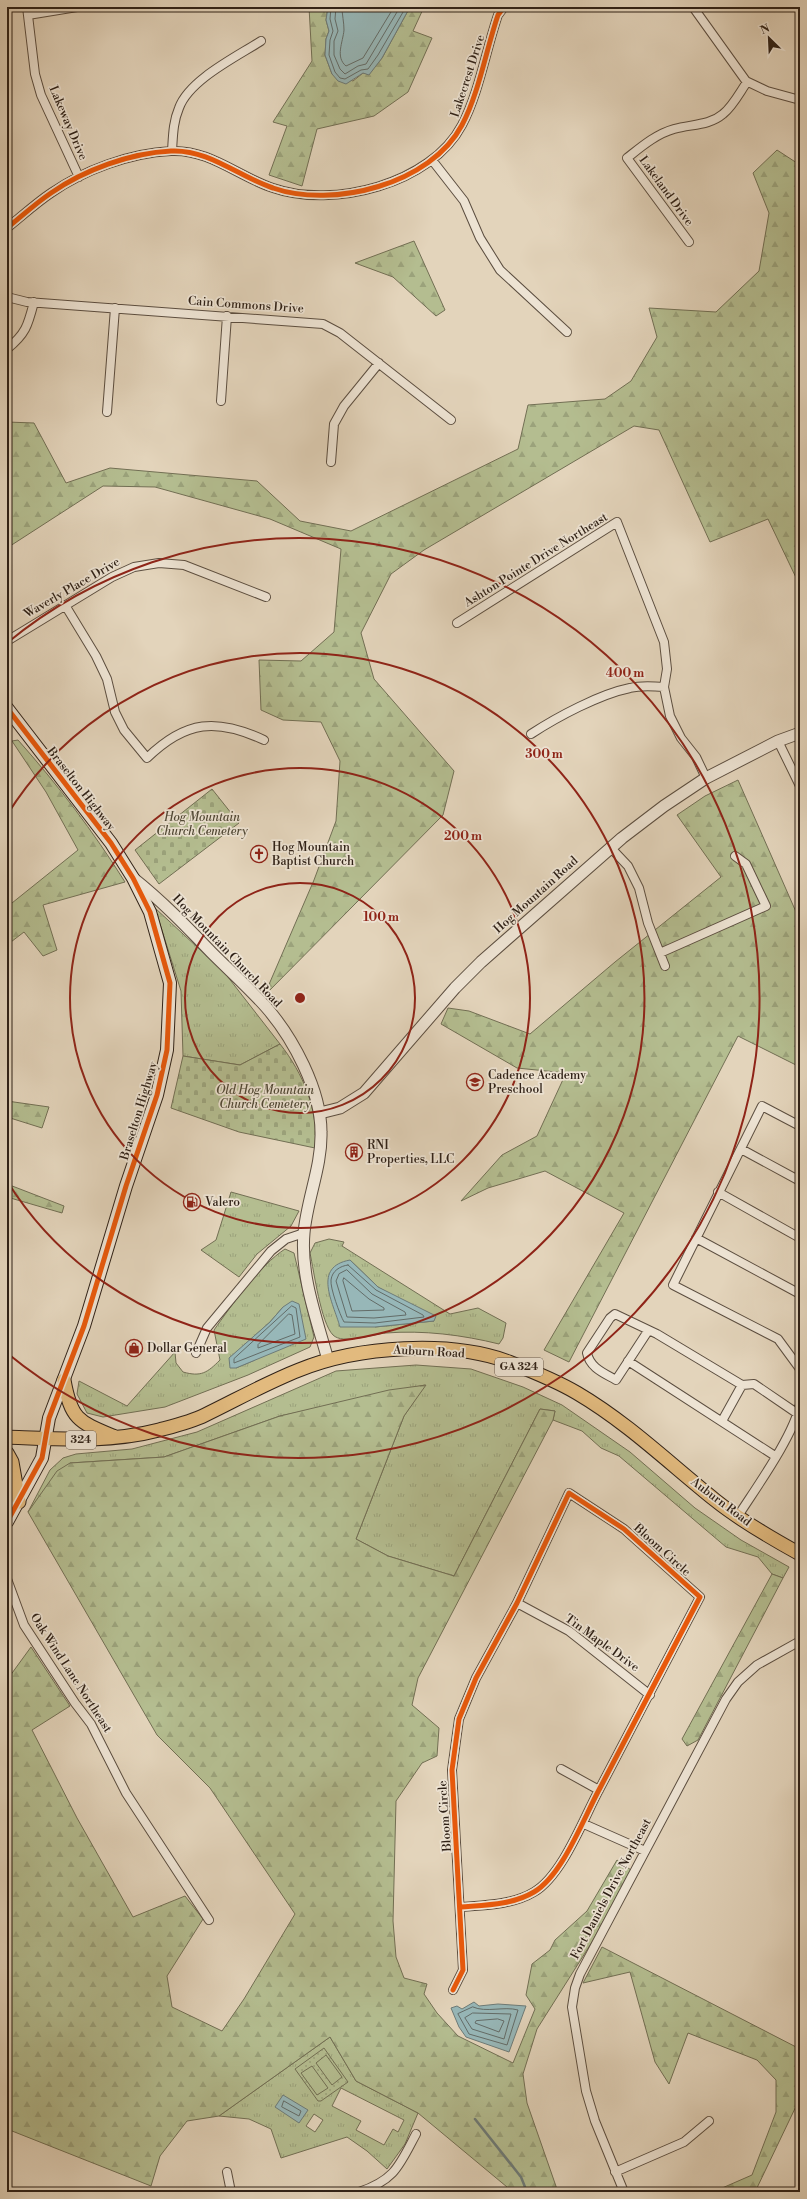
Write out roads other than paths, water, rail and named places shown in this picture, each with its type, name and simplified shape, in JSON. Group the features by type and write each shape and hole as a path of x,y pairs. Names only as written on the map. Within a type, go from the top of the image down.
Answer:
{"main road":[{"name":"Braselton Highway","path":"7,1522 42,1458 49,1418 84,1326 126,1186 157,1095 167,1050 170,983 150,912 133,878 110,843 9,716"},
{"name":"Auburn Road","path":"203,1416 262,1386 300,1369 328,1360 360,1353 392,1349 456,1350 508,1362 577,1392 650,1445 716,1502 800,1554"},
{"path":"64,1380 68,1402 76,1415 90,1426 115,1437"},
{"name":"324","path":"7,1437 102,1440 159,1430 203,1416"},
{"path":"7,1453 12,1462 19,1502"}],"street":[{"path":"27,11 77,7"},
{"name":"Lakecrest Drive","path":"7,228 51,193 78,177 108,164 145,155 172,151 199,154 274,189 304,194 326,195 381,187 404,178 432,160 450,142 462,126 498,15 504,7"},
{"path":"693,7 747,82 766,92 800,100"},
{"name":"Lakeway Drive","path":"27,11 36,74 41,95 78,177"},
{"path":"172,151 175,121 179,107 188,94 202,80 261,41"},
{"name":"Lakeland Drive","path":"689,242 627,158 661,134 673,129 706,123 716,119 731,105 747,82"},
{"path":"432,160 464,201 480,238 500,270 567,332"},
{"path":"7,214 7,223"},
{"name":"Cain Commons Drive","path":"7,298 34,302 323,324 340,334 379,363 451,420"},
{"path":"7,349 21,338 28,324 34,302"},
{"path":"107,412 115,308"},
{"path":"221,401 227,316"},
{"path":"331,462 334,424 344,406 379,363"},
{"name":"Ashton Pointe Drive Northeast","path":"457,623 617,522 664,642 667,669 664,687 670,716 681,738 696,757 706,778"},
{"name":"Waverly Place Drive","path":"7,641 112,576 134,567 159,563 184,565 266,597"},
{"path":"65,605 96,656 107,679 115,712 124,730 147,758 172,737 188,730 205,726 221,726 243,730 264,740"},
{"path":"531,734 588,704 619,690 642,686 664,687"},
{"name":"Hog Mountain Road","path":"320,1113 340,1108 364,1093 455,988 481,962 610,848 664,806 706,778 778,741 800,733"},
{"path":"778,741 800,786"},
{"path":"610,848 628,866 639,888 648,924 665,966"},
{"path":"660,952 766,906 746,864 735,856"},
{"name":"Hog Mountain Church Road","path":"133,878 162,902 266,1007 294,1048 315,1095 320,1113 320,1147 304,1233 304,1262 309,1288 328,1360"},
{"path":"800,1126 762,1106 673,1285 778,1339 800,1369"},
{"path":"741,1148 800,1181"},
{"path":"718,1192 800,1238"},
{"path":"196,1353 207,1328 271,1251 286,1239 304,1233"},
{"path":"696,1238 800,1294"},
{"path":"648,1331 616,1380 592,1365 587,1353 610,1318 615,1314 657,1334 742,1385 754,1384 798,1414"},
{"path":"628,1361 776,1456"},
{"path":"722,1421 742,1385"},
{"path":"738,1516 776,1456 798,1414 800,1404"},
{"name":"Bloom Circle","path":"453,1990 463,1970 452,1770 459,1719 476,1678 517,1603 569,1493 624,1529 700,1597 599,1790 584,1824 550,1878 535,1892 508,1903 460,1907"},
{"name":"Oak Wind Lane Northeast","path":"7,1579 24,1625 75,1703 92,1724 126,1793 209,1920"},
{"name":"Tin Maple Drive","path":"517,1603 569,1631 650,1695"},
{"name":"Fort Daniels Drive Northeast","path":"624,2192 595,2121 586,2091 572,2007 575,1988 580,1974 726,1698 738,1682 757,1665 800,1641"},
{"path":"561,1769 599,1790"},
{"path":"584,1824 645,1851"},
{"path":"615,2172 684,2142 709,2122"},
{"path":"359,2192 379,2186 390,2177 400,2165 416,2134"},
{"path":"227,2172 231,2192"}],"water":[{"path":"328,7 410,7 382,58 369,75 363,73 346,84 338,81 332,74 325,55 326,39 329,31 326,20"},
{"path":"350,1260 378,1287 436,1316 434,1321 375,1327 340,1327 330,1297 328,1278 331,1270 338,1264"},
{"path":"292,1301 299,1304 306,1339 236,1368 230,1368 229,1358 270,1322 283,1307"},
{"path":"474,2002 479,2006 498,2004 526,2006 509,2052 466,2037 459,2027 451,2008 457,2006 462,2009"},
{"path":"283,2095 308,2110 299,2123 275,2107"}],"waterway":[{"path":"475,2119 521,2177 527,2192"}],"place":[{"name":"Hog Mountain Baptist Church","path":"259,854"},
{"name":"Cadence Academy Preschool","path":"475,1082"},
{"name":"RNI Properties, LLC","path":"354,1152"},
{"name":"Valero","path":"192,1202"},
{"name":"Dollar General","path":"134,1348"}],"park label":[{"name":"Hog Mountain Church Cemetery","path":"202,824"},
{"name":"Old Hog Mountain Church Cemetery","path":"265,1097"}]}
